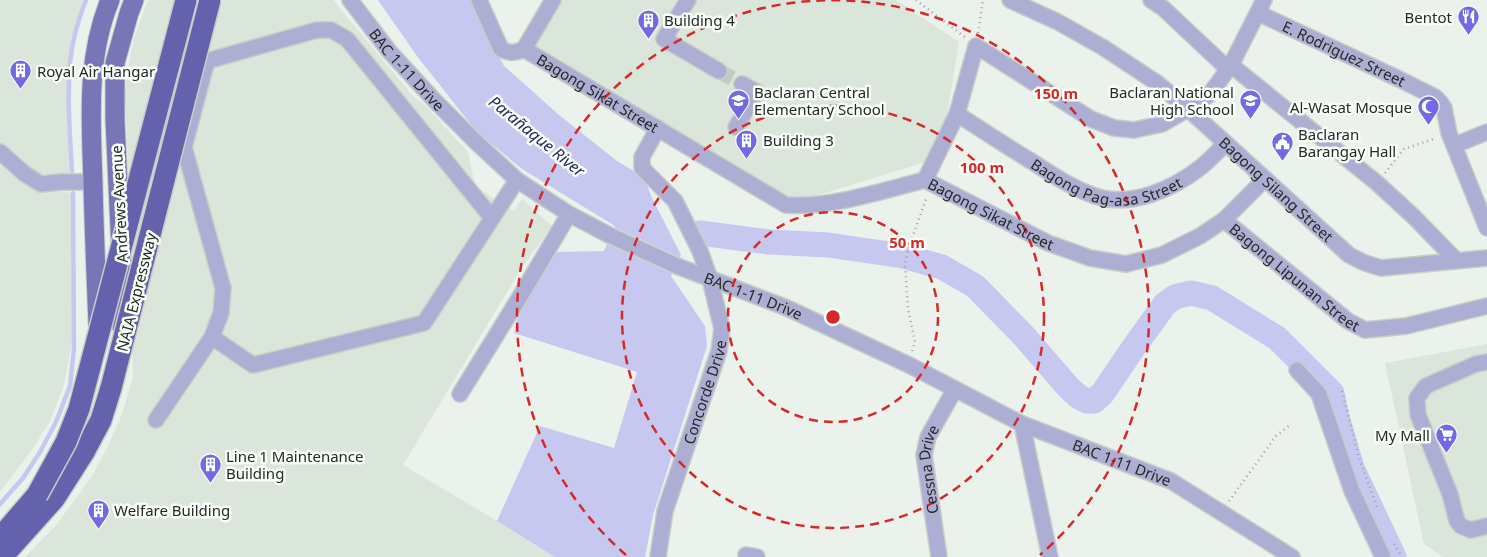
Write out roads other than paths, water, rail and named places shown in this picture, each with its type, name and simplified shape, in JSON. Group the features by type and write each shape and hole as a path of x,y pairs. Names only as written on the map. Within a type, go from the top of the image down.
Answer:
{"highway":[{"name":"NAIA Expressway","path":"0,538 36,494 66,442 79,409 186,0"},
{"name":"NAIA Expressway","path":"5,557 54,499 84,452 101,420 114,379 210,0"}],"main road":[{"name":"Andrews Avenue","path":"0,533 34,492 69,443 89,390 98,335 90,109 92,72 96,46 110,0"},
{"name":"Andrews Avenue","path":"5,557 52,507 90,448 103,422 112,392 122,341 122,274 114,120 115,63 134,0"}],"street":[{"name":"BAC 1-11 Drive","path":"350,0 389,51 435,102 517,180 569,214 609,235 677,266 788,308 909,365 1022,424 1171,481 1290,556"},
{"name":"Bagong Sikat Street","path":"479,0 500,49 508,54 520,51 658,128 786,205 796,206 839,201 925,180 1048,243 1090,258 1126,264 1162,255 1200,236 1224,220 1266,179"},
{"path":"520,51 554,0"},
{"path":"688,0 664,38 719,71"},
{"name":"Bagong Silang Street","path":"1010,0 1058,22 1104,48 1157,83 1349,255 1380,268 1487,258"},
{"path":"1160,3 1229,67 1377,183 1456,260"},
{"path":"925,180 957,114 976,46 1092,119 1114,128 1134,130 1162,124 1210,94 1229,67 1261,7"},
{"name":"E. Rodriguez Street","path":"1261,7 1435,97 1444,108 1452,139 1487,228"},
{"path":"156,420 212,337 221,313 223,288 184,147 207,61 317,30 331,30 346,40 492,218"},
{"path":"736,127 757,92 742,84"},
{"name":"Bagong Pag-asa Street","path":"957,114 1062,181 1096,196 1116,199 1136,198 1161,191 1203,166 1226,143"},
{"name":"Concorde Drive","path":"658,128 642,157 642,168 675,202 700,251 710,279 722,329 719,351 665,511 658,557"},
{"path":"1452,139 1487,132"},
{"path":"0,152 25,174 41,184 92,182"},
{"path":"212,337 253,365 424,323 517,180"},
{"path":"460,394 569,214"},
{"name":"Bagong Lipunan Street","path":"1224,220 1348,321 1365,330 1406,326 1487,306"},
{"path":"1487,362 1476,364 1426,386 1417,398 1418,414 1450,494 1457,521 1461,526 1471,530 1487,526"},
{"path":"1297,370 1319,394 1352,491 1394,555"},
{"name":"Cessna Drive","path":"939,557 924,455 928,437 955,389"},
{"path":"1022,424 1050,557"}],"water":[{"name":"Parañaque River","path":"378,0 474,0 485,29 504,66 559,115 617,161 644,177 652,198 681,255 671,276 705,326 707,346 653,515 645,557 555,557 497,521 540,426 614,448 637,372 514,333 517,320 553,252 604,251 615,226 522,169 476,131 417,56"}],"waterway":[{"path":"72,171 69,104 70,63 80,15 86,0"},
{"path":"0,504 23,478 40,452 56,422 70,386 74,349 73,193"},
{"path":"700,233 769,242 828,245 903,256 942,267 975,286 1023,335 1068,387 1079,397 1087,401 1094,401 1102,394 1165,304 1175,297 1191,293 1212,298 1277,338 1332,393 1352,468 1394,557"}],"tunnel":[{"path":"719,71 742,84"}],"place":[{"name":"Bentot","path":"1468,36"},
{"name":"Building 4","path":"648,39"},
{"name":"Royal Air Hangar","path":"21,90"},
{"name":"Baclaran Central Elementary School","path":"738,120"},
{"name":"Baclaran National High School","path":"1250,120"},
{"name":"Al-Wasat Mosque","path":"1428,126"},
{"name":"Building 3","path":"747,159"},
{"name":"Baclaran Barangay Hall","path":"1282,162"},
{"name":"My Mall","path":"1446,454"},
{"name":"Line 1 Maintenance Building","path":"210,484"},
{"name":"Welfare Building","path":"98,529"}]}
